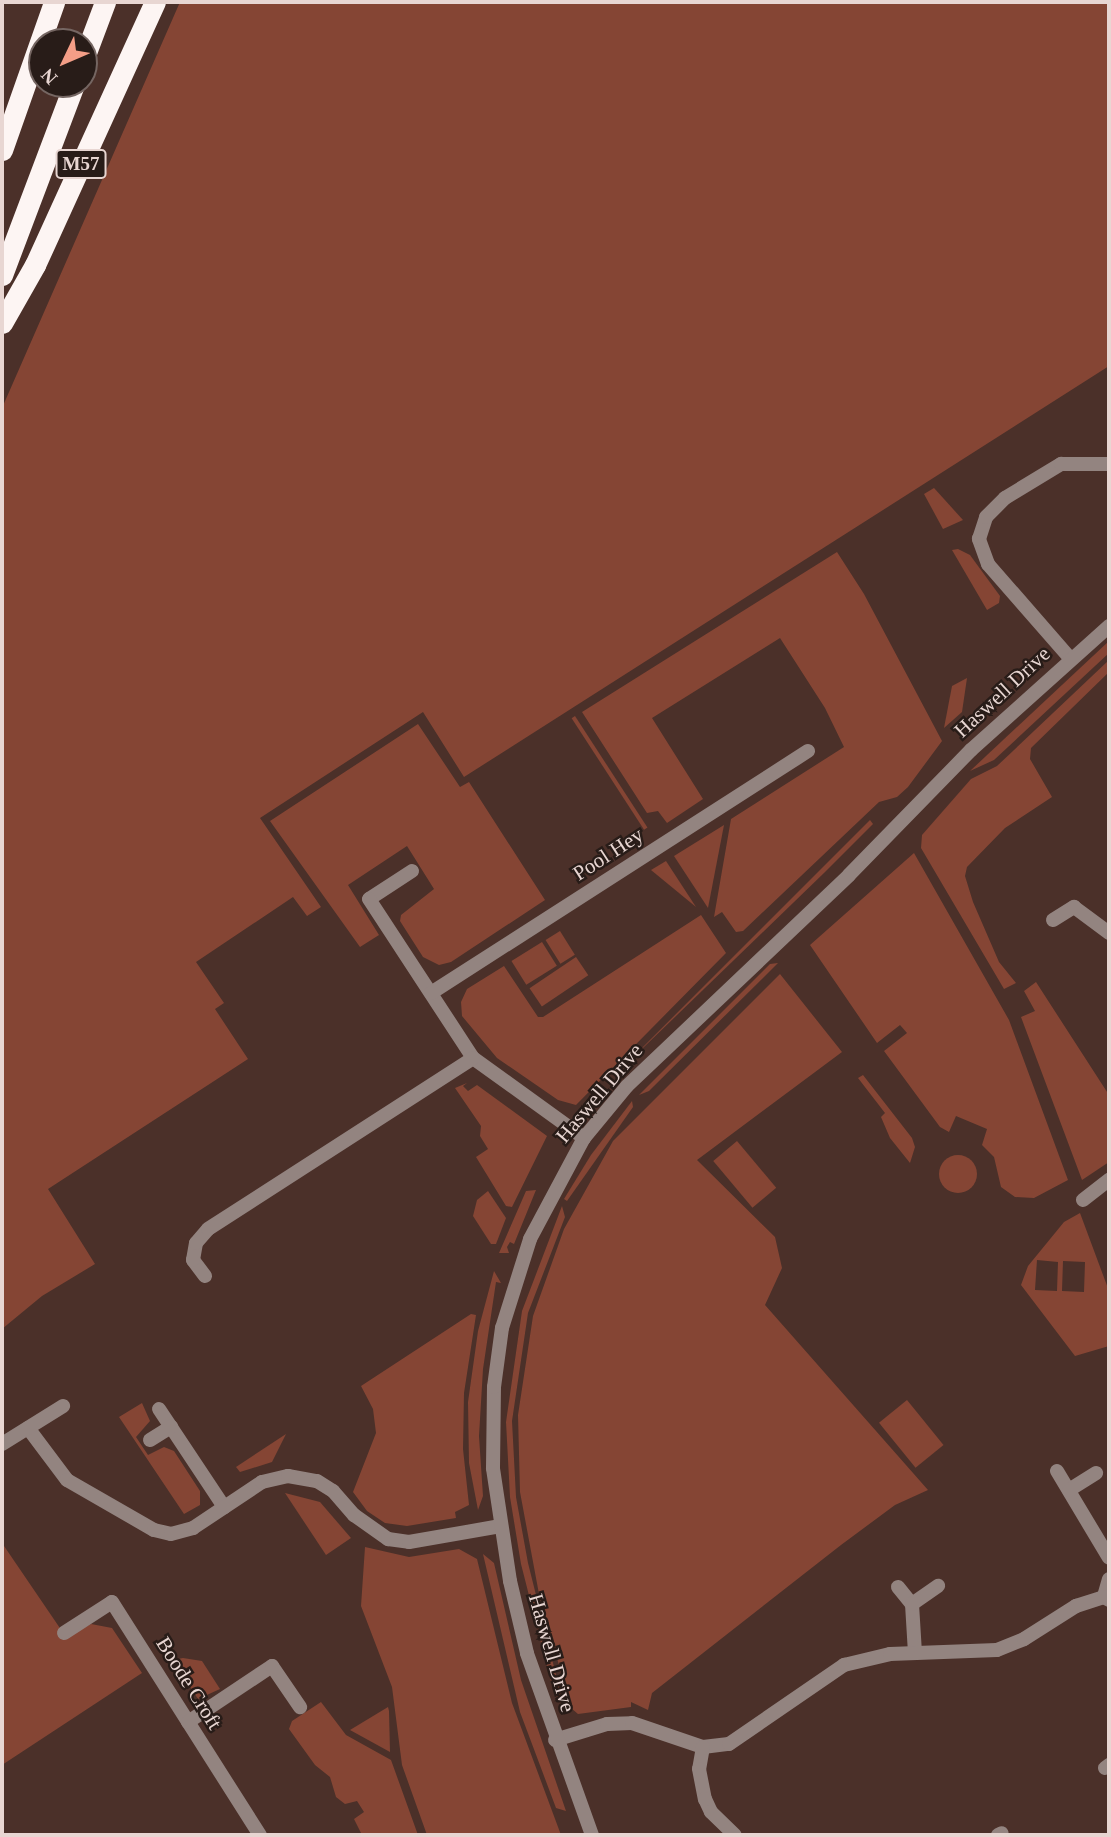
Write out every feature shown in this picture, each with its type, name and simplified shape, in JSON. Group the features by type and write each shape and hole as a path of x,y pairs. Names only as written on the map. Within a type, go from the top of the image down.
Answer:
{"highway":[{"path":"2,150 54,2"},
{"path":"95,28 105,2"},
{"name":"M57","path":"2,323 35,264 155,2"},
{"name":"M57","path":"2,275 69,98"}],"street":[{"path":"1069,657 988,564 979,539 986,517 1005,498 1060,464 1109,464"},
{"name":"Haswell Drive","path":"592,1835 555,1740 527,1653 501,1526 492,1426 502,1328 530,1239 584,1138 674,1039 1069,657 1109,625"},
{"name":"Pool Hey","path":"431,993 807,751"},
{"path":"412,871 369,899 473,1058 584,1138"},
{"path":"1053,920 1074,907 1109,933"},
{"path":"205,1276 193,1259 196,1242 208,1229 473,1058"},
{"path":"1083,1200 1109,1180"},
{"path":"2,1444 63,1406"},
{"path":"159,1409 224,1507"},
{"path":"150,1440 171,1427"},
{"path":"29,1428 67,1480 154,1530 187,1531 262,1482 288,1476 317,1481 334,1491 354,1515 388,1539 409,1542 501,1526"},
{"path":"1057,1471 1109,1558"},
{"path":"1069,1490 1096,1473"},
{"path":"555,1740 607,1724 632,1723 703,1747 746,1736 844,1665 873,1656 997,1650 1024,1639 1076,1606 1107,1599 1109,1579"},
{"path":"912,1604 938,1586"},
{"path":"898,1587 912,1604 915,1653"},
{"name":"Boode Croft","path":"64,1633 113,1602 260,1835"},
{"path":"188,1722 272,1666 300,1707"},
{"path":"703,1747 699,1769 705,1799 711,1812 735,1835"}],"shaded area":[{"path":"180,2 1109,2 1109,366 464,777 423,712 260,818 321,907 307,916 293,897 196,962 224,1003 215,1009 248,1059 48,1189 95,1264 42,1296 2,1329 2,408"},
{"path":"934,488 963,520 943,529 924,494"},
{"path":"958,549 970,555 1000,596 999,603 987,610 952,550"},
{"path":"837,552 864,594 942,741 908,787 897,797 879,802 743,931 736,932 722,912 714,917 731,819 844,747 825,708 780,638 652,718 703,799 667,823 658,811 647,813 582,712"},
{"path":"1109,641 1109,653 994,760 970,771"},
{"path":"1109,660 1109,672 1031,748 1030,759 1052,797 1005,828 967,867 965,876 973,902 999,962 1016,983 1004,989 921,848 922,835 971,779 997,766"},
{"path":"967,678 962,712 944,728 952,686"},
{"path":"575,716 647,828 644,830 572,718"},
{"path":"418,724 460,787 469,782 545,900 451,962 439,965 423,957 400,921 401,915 434,889 407,846 348,885 379,935 360,947 270,821"},
{"path":"870,820 873,824 824,873 616,1074"},
{"path":"724,825 708,908 674,856"},
{"path":"914,853 1009,1020 1068,1180 1034,1198 1015,1197 1001,1187 994,1157 982,1145 987,1129 956,1116 949,1132 940,1127 884,1051 907,1033 900,1025 877,1043 810,945"},
{"path":"666,861 696,907 651,870"},
{"path":"701,915 726,953 576,1105 558,1100 497,1058 462,1016 461,1002 467,989 504,966 538,1017 543,1017"},
{"path":"560,931 575,955 560,964 546,940"},
{"path":"542,942 557,966 526,985 511,961"},
{"path":"576,957 588,975 542,1007 530,988"},
{"path":"778,963 649,1091 639,1095 770,964"},
{"path":"780,974 842,1052 697,1160 775,1237 782,1268 765,1305 928,1490 895,1505 652,1693 648,1710 631,1702 631,1707 578,1714 571,1708 539,1594 520,1492 518,1415 533,1316 564,1229 613,1141"},
{"path":"1036,982 1109,1095 1109,1162 1082,1180 1021,1017 1035,1011 1024,991"},
{"path":"863,1075 912,1138 915,1147 910,1163 890,1138 881,1117 885,1113 858,1078"},
{"path":"467,1083 463,1086 468,1091 477,1085 547,1136 512,1207 506,1206 476,1157 488,1149 480,1136 481,1126 455,1088"},
{"path":"632,1101 633,1107 567,1201 564,1199 591,1155"},
{"path":"737,1141 776,1188 752,1208 713,1161"},
{"path":"958,1155 972,1160 977,1174 972,1188 958,1193 944,1188 939,1174 944,1160"},
{"path":"536,1190 514,1244 510,1242 507,1247 509,1253 499,1253 526,1191"},
{"path":"488,1191 506,1218 496,1244 491,1244 473,1216 477,1200"},
{"path":"562,1206 565,1217 528,1313 512,1421 516,1497 528,1563 566,1715 553,1690 521,1564 510,1497 506,1422 522,1311"},
{"path":"1080,1213 1109,1291 1109,1346 1075,1356 1021,1285 1028,1266 1064,1222","holes":["1037,1260 1058,1262 1057,1291 1035,1290","1063,1261 1085,1262 1084,1292 1062,1291"]},
{"path":"494,1271 501,1283 496,1282 483,1369 479,1436 483,1496 478,1510 469,1463 468,1402 478,1331"},
{"path":"471,1314 476,1315 464,1393 463,1449 469,1505 455,1512 456,1518 407,1526 385,1523 367,1511 353,1492 376,1433 373,1409 361,1386"},
{"path":"907,1400 944,1445 916,1468 879,1423"},
{"path":"142,1403 150,1421 136,1437 148,1455 164,1447 174,1451 200,1491 200,1505 184,1514 119,1417"},
{"path":"286,1434 272,1462 240,1472 236,1467"},
{"path":"285,1493 320,1502 351,1538 326,1555"},
{"path":"2,1543 66,1637 91,1624 112,1628 142,1673 2,1765"},
{"path":"365,1547 409,1557 459,1549 477,1559 512,1703 561,1835 427,1835 402,1765 392,1687 361,1606"},
{"path":"483,1554 494,1563 521,1680 566,1811 556,1808 520,1712"},
{"path":"183,1658 202,1661 220,1689 198,1699 173,1660"},
{"path":"321,1702 346,1735 391,1760 418,1835 362,1835 354,1819 364,1812 357,1801 345,1804 336,1797 330,1777 315,1765 289,1729 292,1721"},
{"path":"388,1707 389,1711 390,1752 350,1730"}]}
